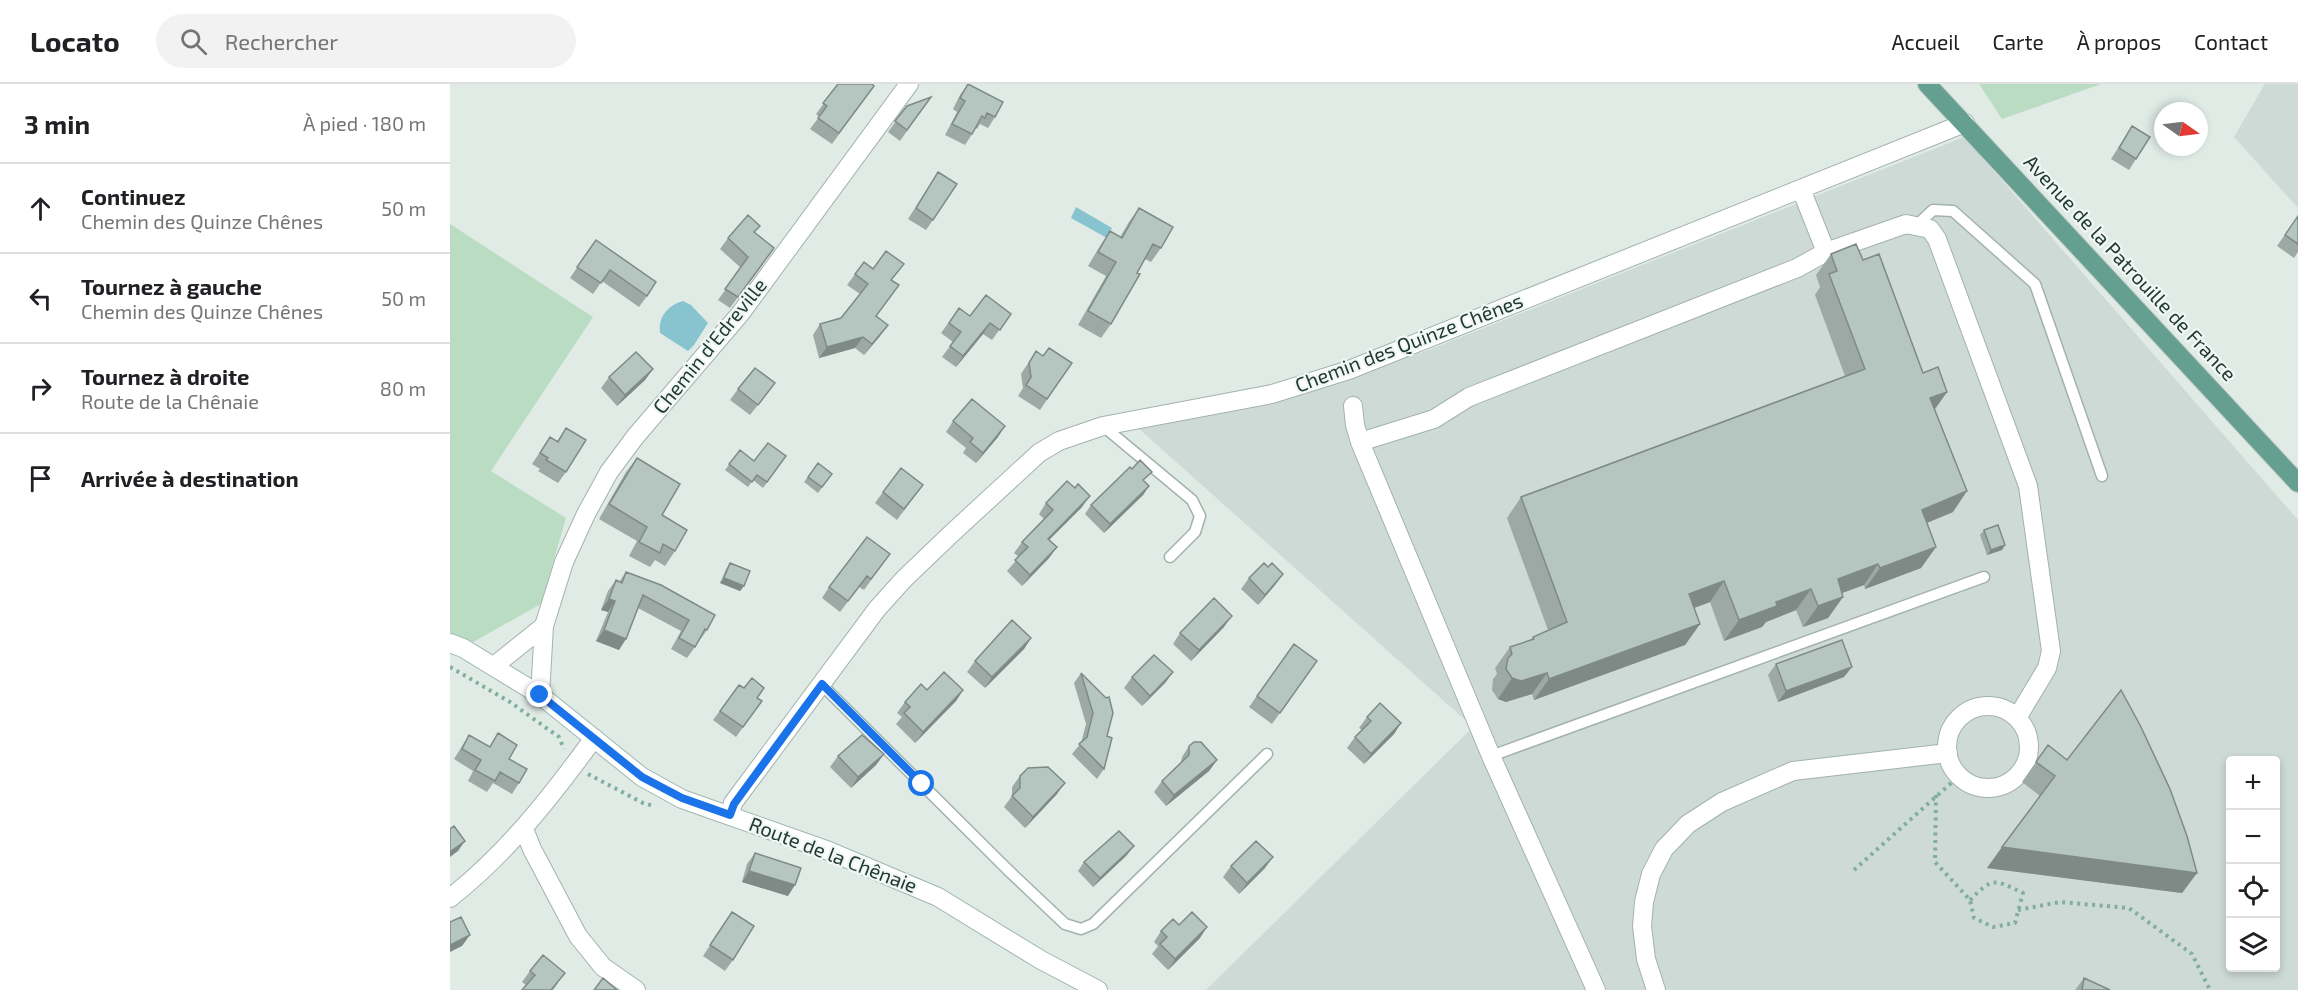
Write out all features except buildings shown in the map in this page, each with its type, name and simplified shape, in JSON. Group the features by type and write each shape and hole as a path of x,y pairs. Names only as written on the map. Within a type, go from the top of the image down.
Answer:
{"main road":[{"name":"Avenue de la Patrouille de France","path":"1927,84 2298,483"}],"street":[{"name":"Chemin d'Edreville","path":"540,695 544,626 564,562 609,472 635,437 740,314 909,84"},
{"name":"Chemin des Quinze Chênes","path":"730,815 734,804 877,609 904,579 1039,453 1059,441 1103,426 1272,394 1349,370 1965,123"},
{"path":"1801,189 1826,252"},
{"path":"1360,442 1434,418 1469,397 1797,268 1826,252 1906,224 1930,229 1937,239 2028,486 2051,651 2047,668 2018,718"},
{"path":"1353,406 1360,442 1491,756 1596,990"},
{"path":"494,666 544,626"},
{"name":"Route de la Chênaie","path":"450,643 463,648 540,695 642,777 682,798 829,851 938,897 1041,960 1098,990"},
{"path":"1987,706 2004,709 2018,718 2028,739 2029,752 2025,766 2018,775 2000,786 1991,788 1974,785 1959,776 1952,766 1947,743 1956,722 1970,710 1987,706"},
{"path":"453,892 494,860 524,829 594,738"},
{"path":"1656,990 1646,959 1642,926 1644,902 1651,874 1664,849 1688,824 1722,802 1793,771 1948,753"},
{"path":"524,829 532,849 584,944 603,967 636,990"}],"lane":[{"path":"1916,226 1933,210 1953,211 2035,284 2102,476"},
{"path":"1103,426 1192,500 1200,516 1195,532 1170,557"},
{"path":"1491,756 1984,577"},
{"path":"822,684 1065,924 1081,929 1093,924 1267,754"}],"path":[{"path":"450,667 510,702 559,737 563,748"},
{"path":"1854,870 1959,776"},
{"path":"1936,795 1935,861 1970,900 1974,918 1993,927 2015,923 2022,893 1998,881 1986,883 1970,900"},
{"path":"2018,910 2060,902 2129,908 2192,954 2210,990"}],"shaded area":[{"path":"2265,84 2298,84 2298,208 2234,137"},
{"path":"1964,137 2298,520 2298,990 1206,990 1473,727 1138,428 1421,353"}],"green space":[{"path":"1979,84 2101,84 2002,119"},
{"path":"450,224 593,317 491,471 566,518 541,604 473,642 450,633"}],"water":[{"path":"1076,207 1112,228 1107,238 1071,218"},
{"path":"683,301 691,305 708,323 688,351 660,333 665,312 673,305"}],"route":[{"path":"540,695 642,777 682,798 730,815 734,804 822,684 922,784"}]}
